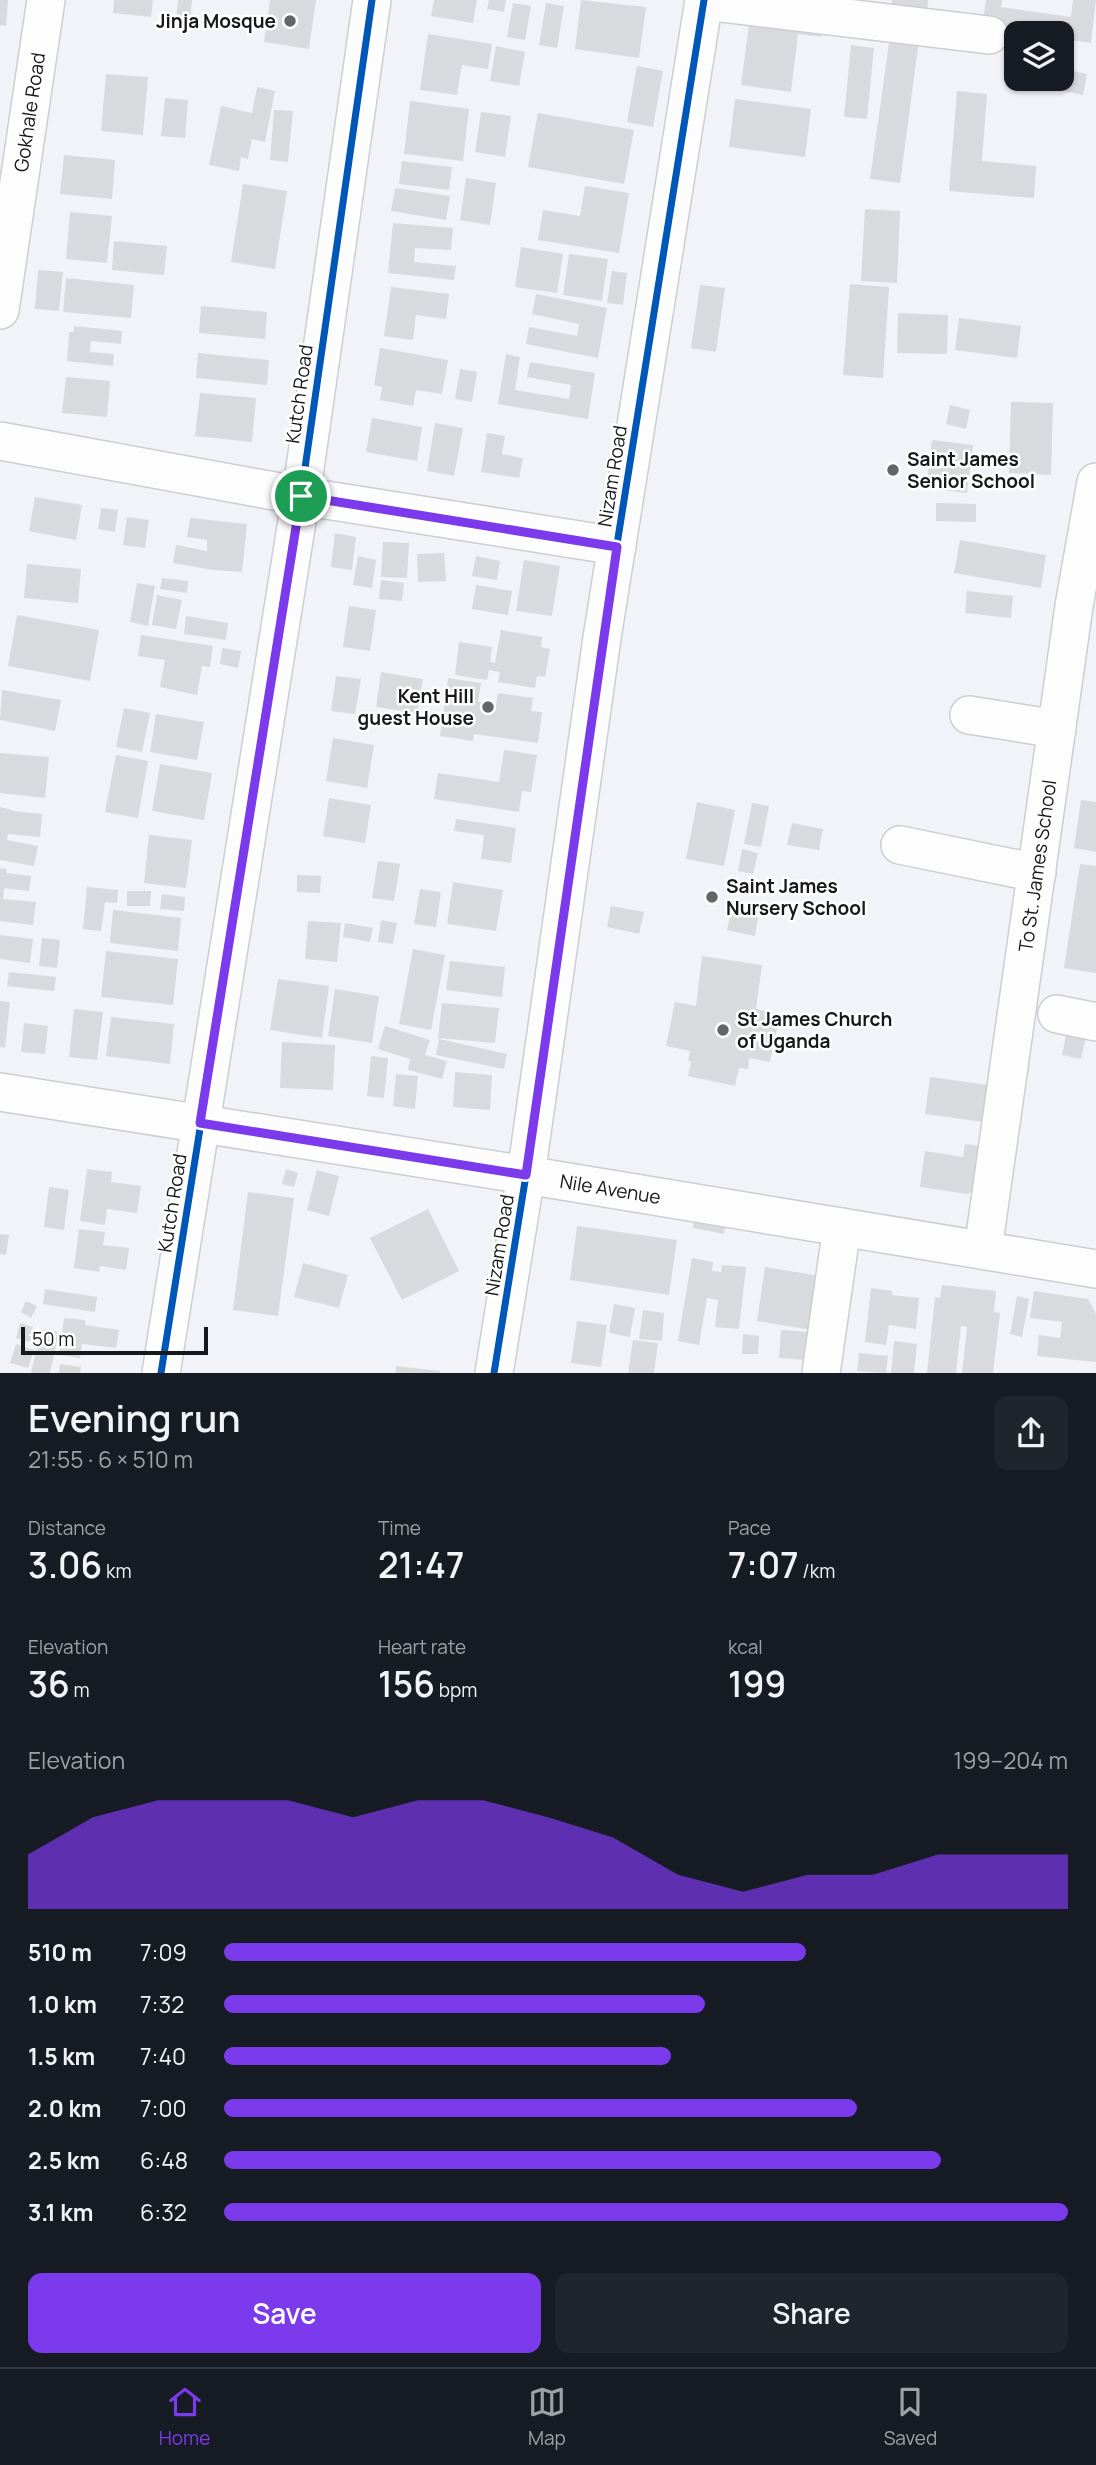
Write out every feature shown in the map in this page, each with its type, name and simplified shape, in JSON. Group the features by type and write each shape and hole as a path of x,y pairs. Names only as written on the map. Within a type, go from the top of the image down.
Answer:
{"street":[{"name":"Gokhale Road","path":"0,310 47,0"},
{"name":"Kutch Road","path":"161,1373 301,496 372,0"},
{"path":"704,0 989,34"},
{"name":"Nizam Road","path":"494,1373 526,1175 617,547 704,0"},
{"path":"0,442 301,496 617,547"},
{"name":"To St. James School","path":"983,1250 1074,606 1096,482"},
{"path":"970,715 1057,729"},
{"path":"900,845 1037,873"},
{"path":"1057,1014 1096,1022"},
{"name":"Nile Avenue","path":"0,1092 1096,1269"},
{"path":"821,1373 842,1227"}],"building":[{"path":"0,0 8,0 6,26 0,25"},
{"path":"114,0 153,0 151,17 113,13"},
{"path":"178,0 192,0 190,21 176,19"},
{"name":"Jinja Mosque","path":"270,0 316,0 309,49 264,42"},
{"path":"434,0 477,0 473,23 431,16"},
{"path":"489,0 506,0 504,12 487,9"},
{"path":"581,0 646,7 639,58 575,49"},
{"path":"892,0 928,0 927,19 891,17"},
{"path":"986,0 1002,0 1001,7 1071,17 1073,0 1096,0 1091,43 1074,41 1074,21 1004,21 1004,30 982,27"},
{"path":"513,3 531,6 525,40 507,37"},
{"path":"546,3 564,6 557,48 539,45"},
{"path":"751,10 824,20 821,37 798,34 791,92 741,85"},
{"path":"428,34 492,44 488,69 462,65 457,95 420,90"},
{"path":"890,36 919,40 900,183 870,179"},
{"path":"851,45 874,48 867,119 844,117"},
{"path":"496,46 525,52 519,86 490,81"},
{"path":"637,66 663,71 653,127 627,122"},
{"path":"1074,71 1087,74 1083,95 1064,91 1074,91"},
{"path":"106,74 148,77 143,135 101,131"},
{"path":"257,87 275,91 265,142 252,139 248,159 241,157 239,171 209,165 221,106 252,113"},
{"path":"957,91 987,94 982,161 1036,166 1034,198 949,191"},
{"path":"165,98 188,100 185,138 161,136"},
{"path":"735,99 811,109 805,157 729,147"},
{"path":"410,101 469,109 463,161 404,154"},
{"path":"274,110 293,111 288,162 270,160"},
{"path":"481,112 511,116 505,157 475,152"},
{"path":"538,113 634,130 624,184 528,167"},
{"path":"64,155 115,160 112,199 60,194"},
{"path":"402,161 452,167 449,190 399,184"},
{"path":"466,178 496,183 490,225 460,220"},
{"path":"243,184 287,191 275,269 231,262"},
{"path":"585,186 629,193 619,253 538,240 543,210 580,216"},
{"path":"395,188 450,196 446,220 391,211"},
{"path":"865,209 900,211 897,283 861,281"},
{"path":"70,212 112,216 107,263 66,259"},
{"path":"393,223 453,228 451,250 415,248 414,262 456,266 454,280 388,273"},
{"path":"114,241 167,246 164,275 112,270"},
{"path":"521,247 563,254 557,293 515,287"},
{"path":"569,254 608,259 602,301 563,295"},
{"path":"38,270 63,272 59,311 35,309"},
{"path":"612,271 627,273 623,305 607,303"},
{"path":"66,278 134,285 131,318 63,312"},
{"path":"850,284 889,287 883,378 843,375"},
{"path":"700,285 725,288 716,352 691,348"},
{"path":"391,287 449,294 446,319 416,315 413,340 384,336"},
{"path":"536,294 607,308 598,358 526,344 529,327 577,336 579,324 532,314"},
{"path":"201,306 267,312 265,339 199,333"},
{"path":"898,313 948,315 947,354 897,353"},
{"path":"959,318 1021,326 1017,358 955,350"},
{"path":"74,326 122,331 121,344 91,341 90,352 114,354 113,366 67,361 69,332 74,332"},
{"path":"380,348 448,360 442,394 416,390 413,406 380,400 382,387 374,385"},
{"path":"198,353 269,360 267,385 196,378"},
{"path":"506,354 520,357 515,390 569,399 571,385 527,377 530,362 595,373 588,419 498,404"},
{"path":"460,369 477,372 472,402 455,399"},
{"path":"66,377 110,381 107,417 62,413"},
{"path":"200,393 256,398 252,442 195,436"},
{"path":"1011,402 1053,403 1051,475 1009,473"},
{"path":"950,405 970,410 966,429 946,424"},
{"path":"372,418 422,427 417,461 366,452"},
{"path":"435,423 463,428 454,476 427,471"},
{"path":"487,433 505,436 502,454 523,458 519,478 481,472"},
{"path":"932,440 973,445 967,493 926,488"},
{"path":"35,497 82,505 76,540 29,531"},
{"path":"936,503 976,504 976,522 936,521"},
{"path":"101,508 118,510 115,532 98,529"},
{"path":"127,517 149,520 145,548 123,545"},
{"path":"190,518 247,524 242,572 173,563 176,545 207,551 207,540 187,537"},
{"path":"335,533 356,537 352,570 331,567"},
{"path":"960,540 1046,555 1041,588 954,573"},
{"path":"383,542 409,543 407,578 381,577"},
{"path":"444,553 446,581 418,582 417,554"},
{"path":"358,556 376,560 372,588 353,585"},
{"path":"476,556 500,561 497,580 472,576"},
{"path":"524,560 560,566 552,616 516,611"},
{"path":"27,564 81,569 78,603 24,598"},
{"path":"162,578 188,581 187,593 160,589"},
{"path":"381,580 404,583 402,601 379,599"},
{"path":"137,583 155,586 148,626 130,622"},
{"path":"476,585 512,591 508,615 472,609"},
{"path":"967,591 1013,596 1011,618 965,613"},
{"path":"157,595 182,600 176,629 152,625"},
{"path":"349,606 376,610 370,651 343,647"},
{"path":"17,615 99,630 90,681 8,666"},
{"path":"186,616 228,623 226,640 184,634"},
{"path":"501,630 542,637 541,647 550,649 545,677 537,676 535,688 498,682 500,672 489,670 487,680 455,675 459,642 492,647 490,662 495,663"},
{"path":"141,635 213,646 210,667 202,666 197,695 160,687 165,660 138,656"},
{"path":"222,648 241,651 238,668 220,664"},
{"path":"381,672 423,679 417,713 376,707"},
{"path":"336,676 361,679 355,714 331,711"},
{"name":"Kent Hill guest House","path":"448,678 481,683 478,702 496,704 498,693 533,698 531,711 542,712 538,743 474,734 473,741 440,736"},
{"path":"2,690 61,700 55,731 0,720"},
{"path":"124,708 150,713 142,752 116,747"},
{"path":"156,714 204,722 197,760 150,752"},
{"path":"333,738 374,745 367,788 326,781"},
{"path":"504,750 537,755 531,792 522,791 519,812 434,799 438,773 499,782"},
{"path":"0,753 49,757 45,798 0,793"},
{"path":"116,755 148,761 138,818 105,812"},
{"path":"160,764 212,773 204,820 152,811"},
{"path":"329,798 371,805 365,843 323,836"},
{"path":"1081,800 1096,802 1096,852 1074,848"},
{"path":"697,802 735,810 724,866 686,859"},
{"path":"752,803 769,806 761,847 744,844"},
{"path":"0,807 42,814 40,837 8,834 7,840 38,846 34,866 0,860"},
{"path":"456,819 516,828 511,863 481,859 484,835 454,831"},
{"path":"792,823 823,829 819,850 787,845"},
{"path":"149,835 192,840 186,888 144,883"},
{"path":"742,849 758,853 753,874 738,871"},
{"path":"378,861 400,864 394,901 372,898"},
{"path":"1080,864 1096,866 1096,973 1064,968"},
{"path":"0,868 7,869 6,873 31,876 29,891 4,888 3,899 36,902 33,925 0,921"},
{"path":"297,875 321,876 320,893 297,892"},
{"path":"453,882 503,890 496,931 447,924"},
{"path":"87,887 118,890 117,903 105,902 101,931 83,929"},
{"path":"420,889 441,892 436,927 414,924"},
{"path":"127,891 151,891 150,906 127,906"},
{"path":"162,894 185,897 184,911 160,909"},
{"path":"611,906 644,912 639,934 607,927"},
{"path":"113,910 181,918 178,951 110,943"},
{"path":"731,912 758,917 755,936 727,930"},
{"path":"381,920 397,923 393,944 378,942"},
{"path":"308,921 341,923 337,962 305,959"},
{"path":"345,923 373,928 370,942 343,937"},
{"path":"0,935 33,939 30,963 0,959"},
{"path":"42,938 60,940 57,968 39,966"},
{"path":"413,949 445,955 431,1030 399,1024"},
{"path":"106,951 178,959 173,1005 101,997"},
{"name":"St James Church of Uganda","path":"702,956 762,965 756,1009 780,1014 770,1062 749,1058 748,1069 739,1068 735,1086 688,1076 690,1051 666,1046 675,1002 696,1006"},
{"path":"450,961 505,967 502,997 446,990"},
{"path":"9,972 56,977 54,991 7,986"},
{"path":"278,979 329,986 322,1038 270,1030"},
{"path":"335,989 379,996 372,1043 328,1036"},
{"path":"0,1001 10,1002 5,1048 0,1047"},
{"path":"442,1003 499,1008 495,1043 438,1038"},
{"path":"74,1009 103,1012 97,1060 69,1057"},
{"path":"111,1017 174,1024 170,1064 106,1056"},
{"path":"24,1023 48,1026 45,1054 21,1052"},
{"path":"1068,1025 1088,1029 1081,1059 1062,1055"},
{"path":"385,1026 430,1040 425,1055 447,1061 442,1079 408,1070 410,1059 378,1049"},
{"path":"439,1039 507,1054 504,1069 436,1055"},
{"path":"282,1042 335,1045 333,1090 280,1088"},
{"path":"371,1056 388,1058 384,1098 367,1096"},
{"path":"455,1072 492,1075 490,1110 453,1107"},
{"path":"396,1074 418,1076 415,1109 393,1106"},
{"path":"930,1077 988,1085 984,1122 925,1114"},
{"path":"965,1144 995,1148 991,1177 968,1194 920,1187 925,1151 963,1157"},
{"path":"87,1169 112,1172 111,1182 141,1186 137,1213 107,1209 105,1225 80,1221"},
{"path":"286,1169 298,1173 294,1187 282,1184"},
{"path":"317,1170 339,1176 329,1216 307,1210"},
{"path":"49,1187 69,1190 64,1230 44,1227"},
{"path":"248,1192 294,1198 278,1316 233,1310"},
{"path":"428,1209 459,1271 402,1300 370,1238"},
{"path":"694,1217 726,1223 724,1234 693,1228"},
{"path":"577,1226 677,1240 669,1295 570,1280"},
{"path":"79,1229 105,1232 103,1245 129,1248 126,1270 100,1266 99,1272 74,1268"},
{"path":"0,1234 9,1235 6,1255 0,1254"},
{"path":"692,1258 713,1262 712,1271 721,1272 722,1265 746,1267 739,1329 715,1327 718,1300 707,1298 699,1345 678,1341"},
{"path":"303,1263 348,1275 339,1308 294,1297"},
{"path":"765,1267 820,1276 811,1330 757,1321"},
{"path":"942,1285 996,1291 994,1312 1000,1313 993,1373 962,1373 967,1327 961,1326 956,1373 927,1373 935,1297 940,1298"},
{"path":"871,1288 892,1291 892,1295 919,1298 916,1329 889,1325 886,1345 865,1342"},
{"path":"45,1289 97,1297 95,1312 43,1304"},
{"path":"1034,1291 1088,1299 1096,1314 1096,1362 1037,1356 1039,1335 1060,1338 1062,1322 1030,1318"},
{"path":"1017,1296 1029,1299 1022,1337 1010,1334"},
{"path":"26,1301 37,1306 31,1318 21,1312"},
{"path":"614,1304 635,1308 630,1337 609,1333"},
{"path":"643,1310 664,1313 662,1341 639,1339"},
{"path":"64,1318 85,1320 85,1325 119,1330 116,1348 82,1344 80,1358 59,1355"},
{"path":"577,1321 607,1325 601,1367 571,1363"},
{"path":"20,1323 33,1327 30,1342 16,1338"},
{"path":"41,1329 59,1332 50,1373 31,1373"},
{"path":"781,1330 821,1333 819,1361 779,1358"},
{"path":"743,1334 759,1336 758,1354 742,1354"},
{"path":"633,1340 658,1343 654,1373 628,1373"},
{"path":"894,1341 917,1344 914,1373 891,1373"},
{"path":"16,1344 34,1350 28,1368 10,1363"},
{"path":"859,1353 888,1356 886,1373 857,1371"},
{"path":"60,1364 81,1367 80,1373 59,1373"},
{"path":"396,1366 440,1371 440,1373 395,1373"}],"cycle path":[{"path":"161,1373 301,496 372,0"},
{"path":"494,1373 526,1175 602,638 704,0"}],"place":[{"name":"Jinja Mosque","path":"290,21"},
{"name":"Saint James Senior School","path":"893,470"},
{"name":"Kent Hill guest House","path":"488,707"},
{"name":"Saint James Nursery School","path":"712,897"},
{"name":"St James Church of Uganda","path":"723,1030"}],"route":[{"path":"301,496 617,547 526,1175 200,1123 301,496"}]}
